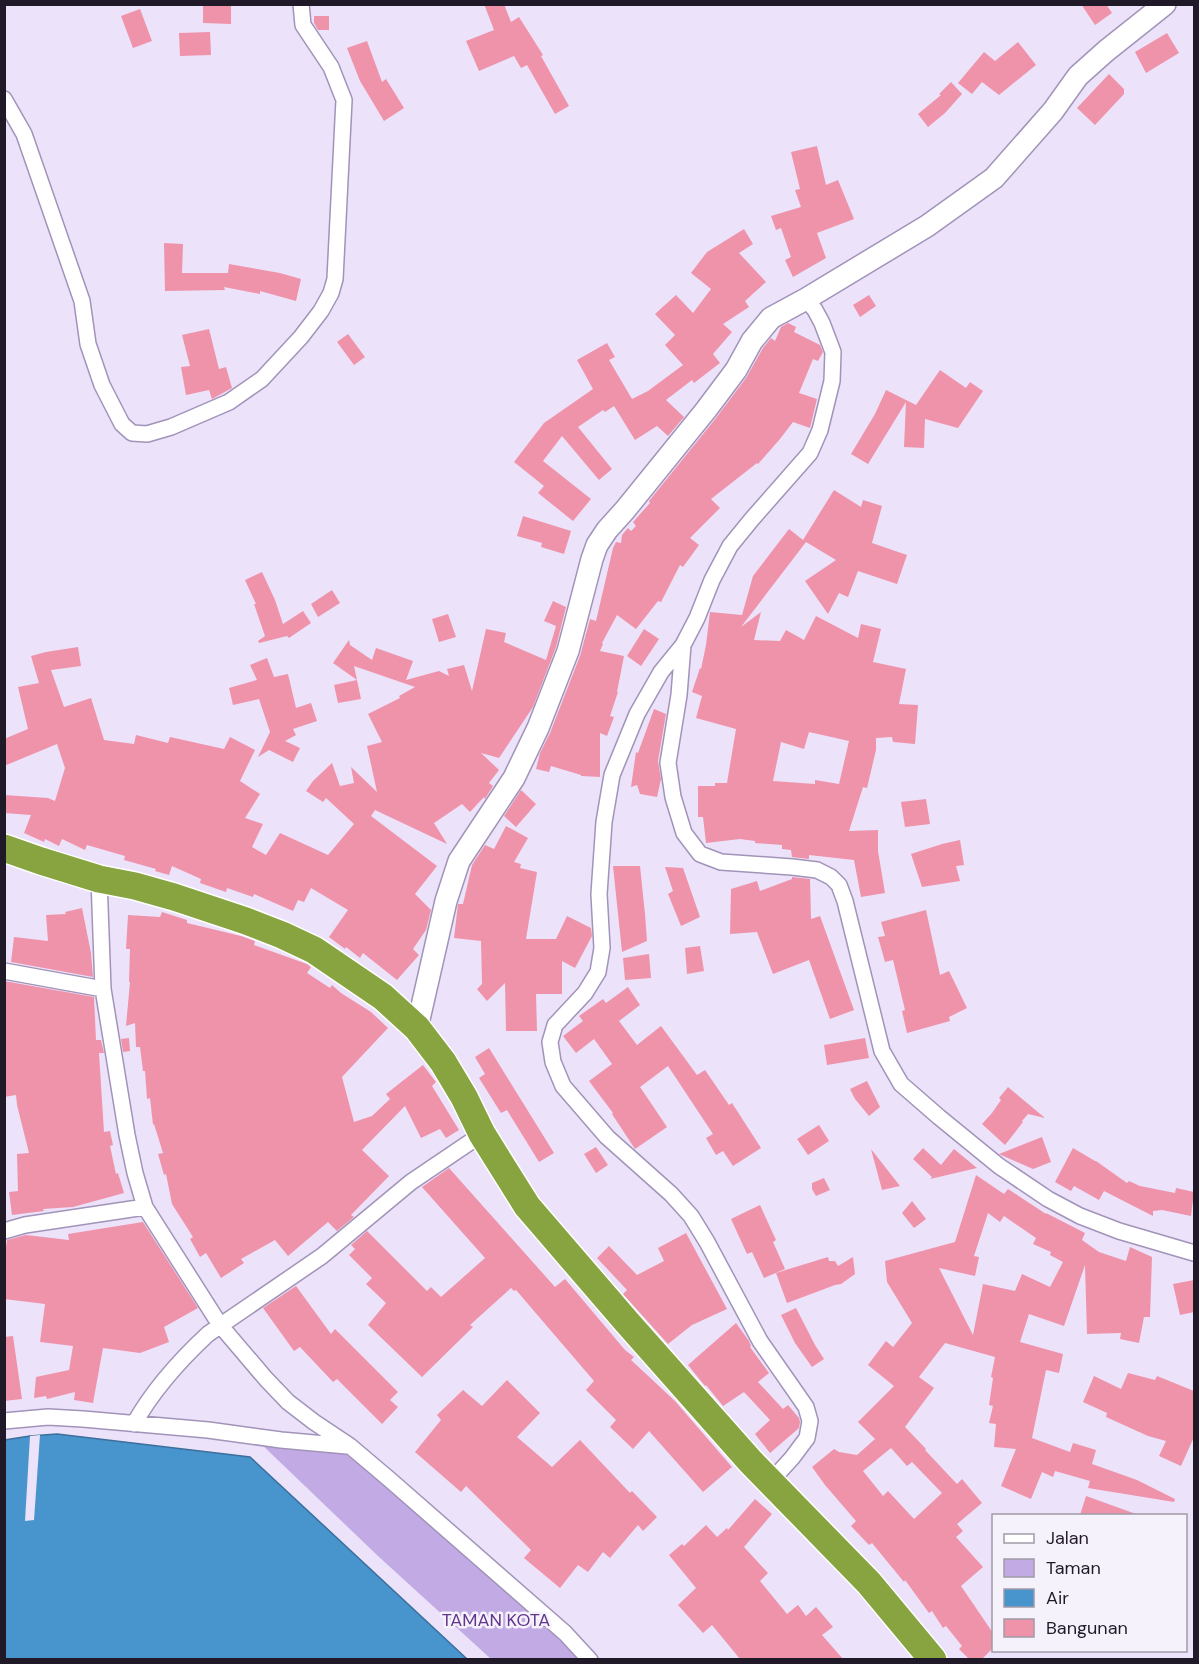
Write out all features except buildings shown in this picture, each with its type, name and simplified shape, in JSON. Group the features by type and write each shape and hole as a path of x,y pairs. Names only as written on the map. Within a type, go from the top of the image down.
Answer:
{"highway":[{"path":"4,848 99,879 174,897 246,921 314,950 383,997 417,1028 443,1062 482,1134 527,1206 750,1461 869,1583 933,1659"}],"street":[{"path":"4,99 24,134 82,302 88,344 102,386 122,424 132,433 147,434 171,427 229,402 262,379 301,337 321,311 335,279 344,100 331,66 303,25 301,4"},
{"path":"417,1028 446,900 459,861 514,778 538,728 568,651 581,596 597,545 607,530 626,510 730,378 752,341 771,318 927,226 994,178 1053,111 1078,76 1166,4"},
{"path":"771,1481 807,1438 810,1421 806,1407 759,1341 691,1216 671,1194 607,1137 563,1086 553,1062 550,1042 555,1025 585,993 598,972 603,948 599,894 604,822 612,774 637,714 661,672 683,645 730,546 810,453 820,430 832,381 833,352 822,323 806,299"},
{"path":"683,645 668,763 673,797 684,833 700,854 721,862 817,870 831,877 839,885 845,901 882,1052 901,1084 999,1166 1048,1198 1080,1216 1119,1231 1194,1253"},
{"path":"99,879 103,990 135,1173 146,1207 220,1325 288,1402 350,1446 565,1633 590,1659"},
{"path":"4,971 103,990"},
{"path":"134,1424 144,1406 164,1381 208,1334 322,1256 411,1182 482,1134"},
{"path":"4,1231 25,1225 146,1207"},
{"path":"4,1421 48,1417 208,1430 350,1446"}],"green space":[{"name":"TAMAN KOTA","path":"258,1441 349,1449 583,1659 491,1659 378,1556"}],"water":[{"path":"57,1434 250,1457 467,1659 5,1660 5,1440"}],"pier":[{"path":"40,1435 34,1520 25,1521 30,1436"}]}
